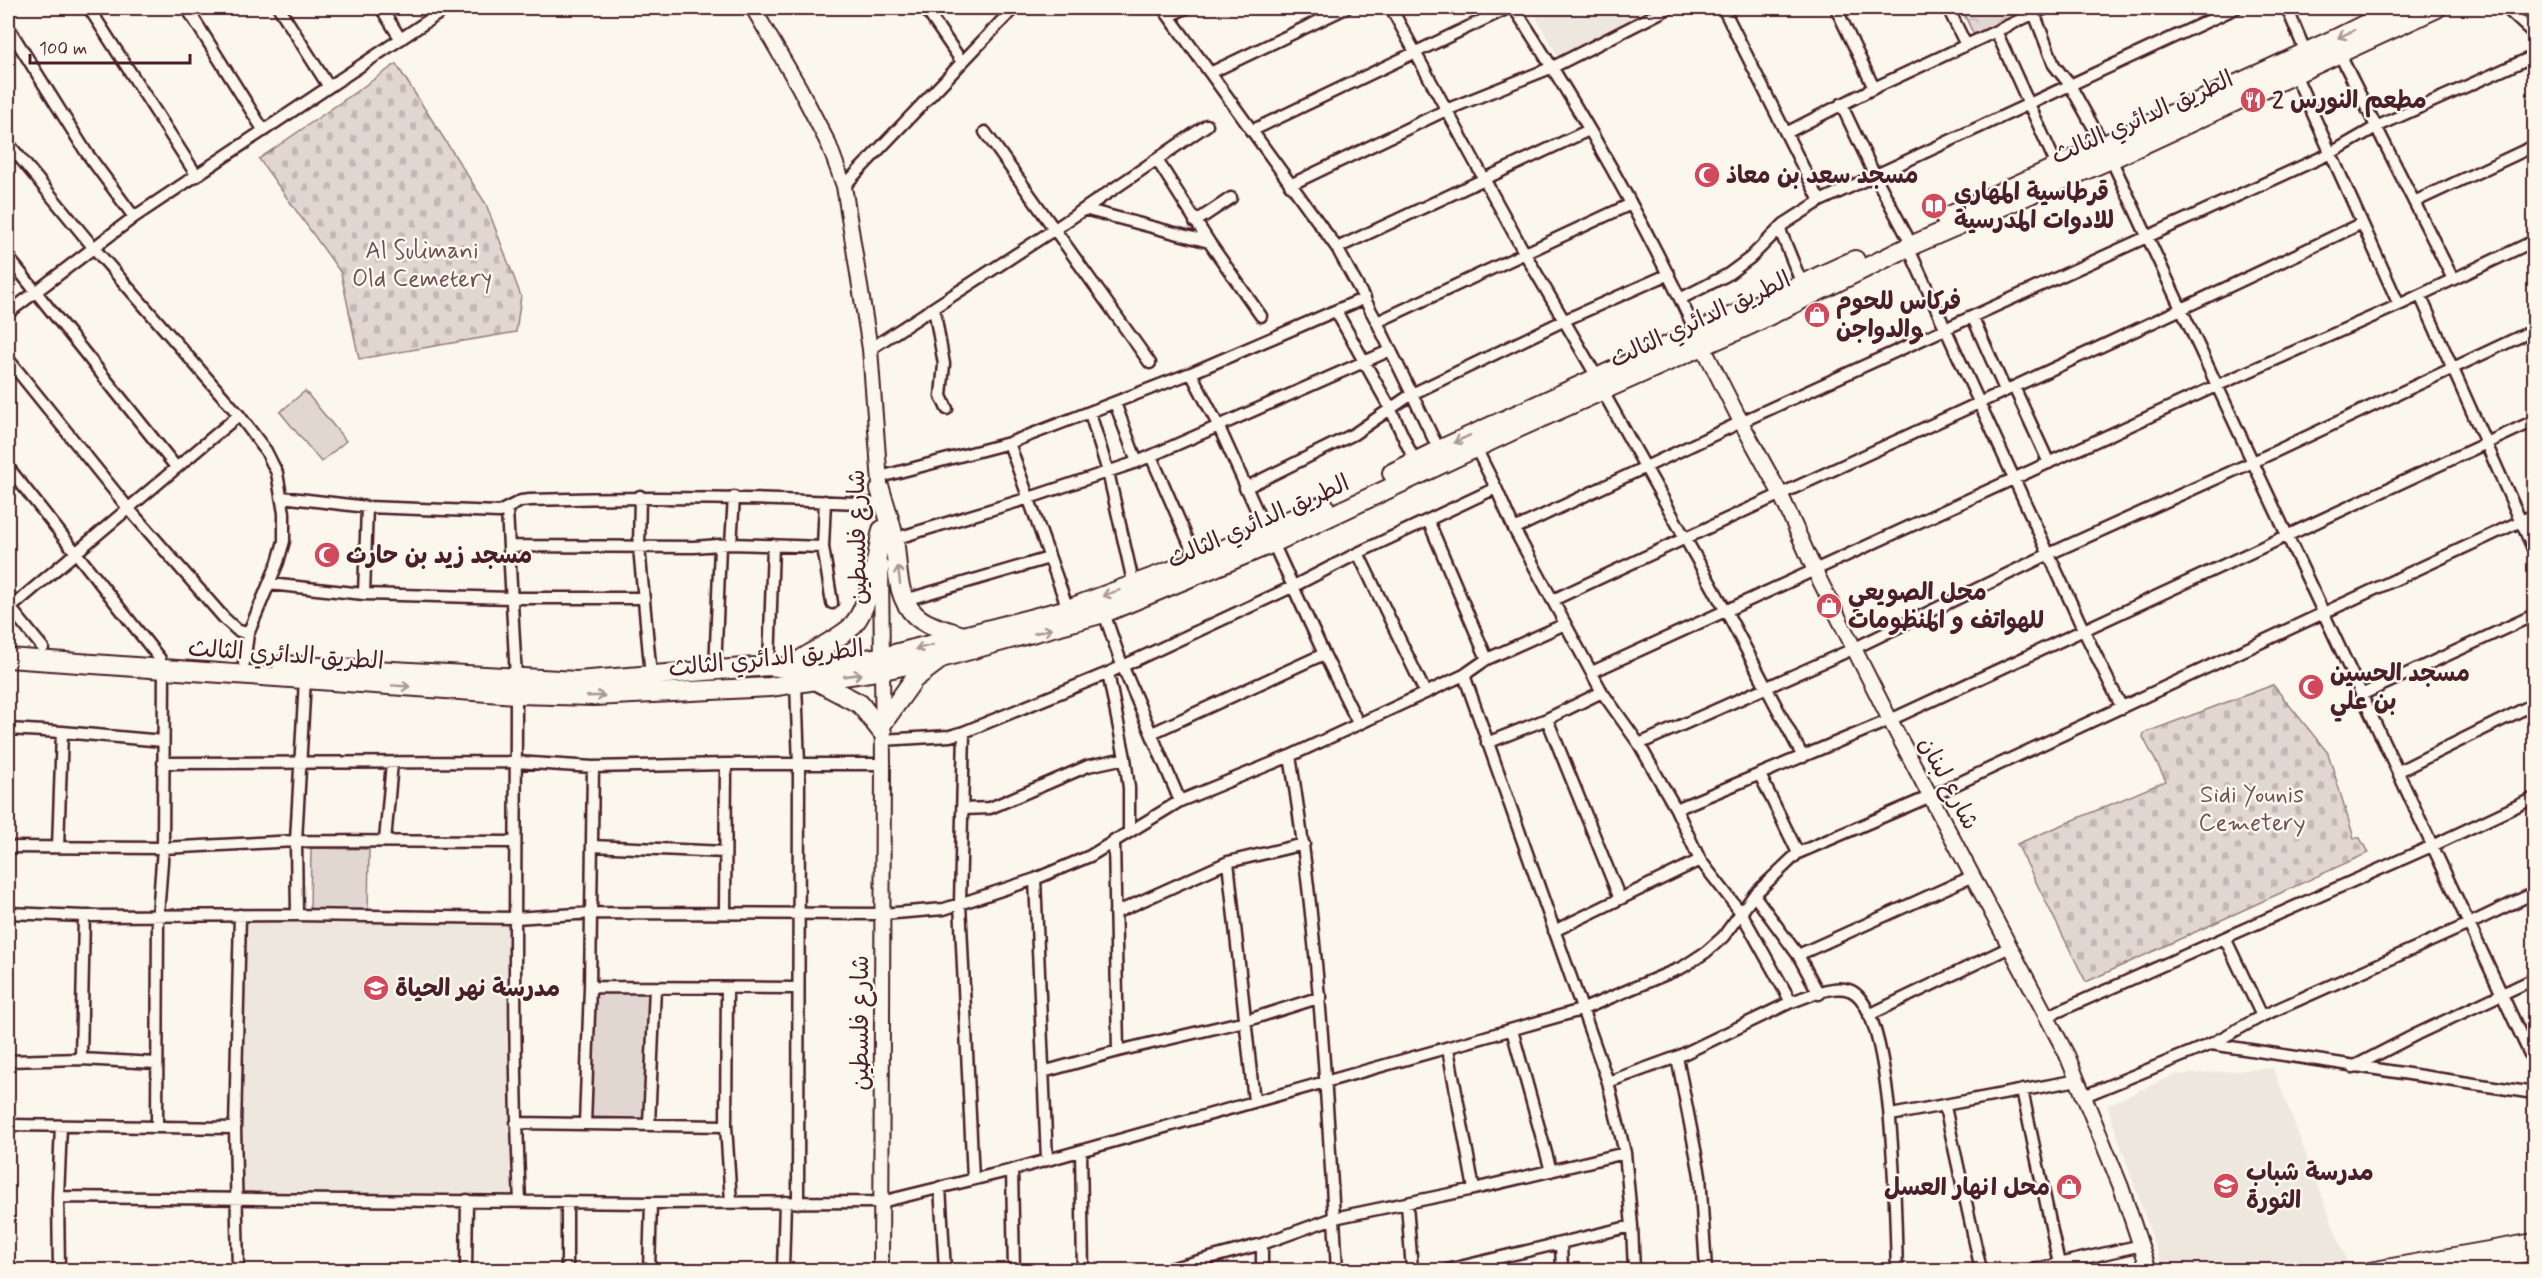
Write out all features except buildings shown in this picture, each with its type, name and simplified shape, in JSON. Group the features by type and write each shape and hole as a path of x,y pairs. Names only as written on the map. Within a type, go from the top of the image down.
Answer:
{"highway":[{"name":"الطريق الدائري الثالث","path":"1699,338 1752,324 1908,241 2057,166 2108,153 2398,8"},
{"name":"الطريق الدائري الثالث","path":"8,647 43,648 162,664 305,679 516,686 769,666 792,676 815,680 883,664 966,637 1068,609 1269,537 1439,450 1600,383 1699,338 1802,284 1908,241 2295,74 2437,8"},
{"name":"الطريق الدائري الثالث","path":"8,658 162,664 244,663 516,686 594,696 770,687 792,676 941,658 1104,613 1269,537 1476,448 1600,383"},
{"path":"880,490 888,534 905,600 916,616 932,625 966,637"},
{"path":"792,676 850,629 861,613 888,534"},
{"path":"815,680 860,704 882,732 914,680 941,658"}],"street":[{"path":"89,8 197,176"},
{"path":"187,8 264,130"},
{"path":"279,8 329,87"},
{"path":"381,8 400,38"},
{"path":"8,313 134,217 447,8"},
{"name":"شارع فلسطين","path":"753,8 824,136 844,186 870,349 880,490"},
{"path":"925,8 962,62"},
{"path":"844,186 1014,8"},
{"path":"1186,8 1166,12 1337,248 1365,298 1439,450"},
{"path":"1210,73 1346,8"},
{"path":"1391,8 1524,252 1565,320 1726,611 1803,757"},
{"path":"1251,131 1508,8"},
{"path":"1514,8 1553,67 1631,204 1669,274 1699,338"},
{"path":"1290,185 1446,110 1553,67 1669,8"},
{"path":"1723,8 1788,132 1820,201"},
{"path":"1839,8 1874,88"},
{"path":"1948,8 1966,45"},
{"path":"1788,132 1874,88 2046,8"},
{"path":"1680,298 1735,269 1780,230 1820,201 2236,8"},
{"path":"2287,8 2306,52"},
{"path":"2505,8 2535,34"},
{"path":"2034,13 2054,65 2070,85 2108,153 2361,695 2399,771 2500,994 2535,1063"},
{"path":"8,27 86,152 134,217"},
{"path":"1996,31 2057,166"},
{"path":"2339,53 2453,279"},
{"path":"1514,529 1741,422 2331,153 2376,127 2535,56"},
{"path":"2295,74 2399,305"},
{"path":"1841,104 1908,241 1978,402 2122,708"},
{"path":"870,349 1084,210 1208,125"},
{"path":"1337,248 1589,130"},
{"path":"985,132 1150,363"},
{"path":"8,143 93,247 239,415 266,451 277,473 282,497 284,541 248,634 244,663"},
{"path":"2414,202 2535,146"},
{"path":"1157,160 1209,242 1261,316"},
{"path":"1196,222 1231,198"},
{"path":"1377,322 1631,204"},
{"path":"1084,210 1209,242"},
{"path":"1553,600 1780,493 2181,311 2362,223"},
{"path":"1780,230 1802,284"},
{"path":"1592,672 2535,241"},
{"path":"8,257 176,467"},
{"path":"1245,488 1354,434 1412,394 1565,320 1669,274"},
{"path":"2420,295 2535,551"},
{"path":"282,497 366,507 499,512 507,510 513,504 530,500 640,496 825,501 880,490 1090,413 1191,373 1365,298"},
{"path":"934,308 944,364 941,396 947,409"},
{"path":"1335,311 1390,408 1415,462"},
{"path":"1973,318 2049,463"},
{"path":"1639,744 1855,648 2049,554 2253,462 2535,330"},
{"name":"شارع لبنان","path":"1699,338 1780,493 1815,571 1890,720 2048,1016 2078,1080 2142,1246 2149,1270"},
{"path":"888,534 1029,498 1137,462 1391,351"},
{"path":"8,359 128,508 224,618 237,630 248,634"},
{"path":"1191,373 1218,425 1245,488 1358,723"},
{"path":"1115,403 1137,462"},
{"path":"1090,413 1108,472 1134,586"},
{"path":"43,648 8,608 239,415"},
{"path":"1676,809 1890,720 2535,421"},
{"path":"1009,443 1068,609"},
{"path":"1476,448 1514,529 1602,692 1639,744 1676,809 1700,860 1742,915 1791,1002"},
{"path":"1151,456 1197,561"},
{"path":"8,467 162,664 163,849 158,915 157,1126"},
{"path":"882,732 950,736 964,732 1108,673 1496,488"},
{"path":"640,496 639,547 651,676"},
{"path":"715,670 726,545 734,497"},
{"path":"825,501 823,547 832,603"},
{"path":"364,594 366,507"},
{"path":"507,510 516,686 516,1123 520,1201"},
{"path":"58,1197 651,1203 881,1202 1012,1170 1581,1010 1683,967 1723,938 1742,915 1754,895 1798,853 1931,796 2535,515"},
{"path":"1428,520 1487,660"},
{"name":"شارع فلسطين","path":"882,1270 882,732 888,534"},
{"path":"510,546 774,545 823,547"},
{"path":"769,666 774,545"},
{"path":"1358,553 1425,692"},
{"path":"905,600 1049,558"},
{"path":"269,584 364,594 511,598 644,598"},
{"path":"1104,613 1122,665 1180,801"},
{"path":"2361,695 2535,615"},
{"path":"8,913 84,916 297,915 515,918 592,913 883,914 944,909 1035,879 1090,856 1180,801 1290,756 1464,675 1487,660 1564,624"},
{"path":"1152,733 1324,654"},
{"path":"1108,673 1129,788 1129,831"},
{"path":"1464,675 1608,1082 1625,1153 1634,1270"},
{"path":"792,676 799,765 798,1203"},
{"path":"297,915 296,841 305,679"},
{"path":"1487,743 1547,719 1602,692"},
{"path":"2399,771 2535,704"},
{"path":"1547,719 1620,899"},
{"path":"8,729 163,741"},
{"path":"58,847 62,732"},
{"path":"964,732 960,903 973,1179"},
{"path":"1290,756 1304,843 1321,997 1337,1270"},
{"path":"963,809 990,808 1088,766 1125,758"},
{"path":"163,764 516,762 593,767 883,764"},
{"path":"385,841 392,764"},
{"path":"725,912 726,764"},
{"path":"585,1124 592,913 593,767"},
{"path":"1760,775 1798,853"},
{"path":"2048,1016 2535,798"},
{"path":"1114,840 1118,1051"},
{"path":"8,848 163,849 296,841 515,842"},
{"path":"1115,913 1228,862 1304,843"},
{"path":"592,846 725,852"},
{"path":"1554,931 1700,860"},
{"path":"1228,862 1254,1101"},
{"path":"1798,955 1973,876"},
{"path":"1035,879 1047,1160"},
{"path":"2084,1096 2211,1044 2262,1016 2535,893"},
{"path":"1754,895 1798,955 1819,994"},
{"path":"238,1270 235,1128 240,915"},
{"path":"81,1059 84,916"},
{"path":"2224,938 2262,1016"},
{"path":"1869,1014 2010,947"},
{"path":"2353,1067 2535,979"},
{"path":"590,987 797,988"},
{"path":"649,1124 655,988"},
{"path":"727,988 726,1126 731,1202"},
{"path":"1608,1082 1677,1057 1791,1002 1836,988 1858,995 1869,1014 1883,1063 1890,1115 1897,1270"},
{"path":"1043,1072 1118,1051 1245,1021 1321,997"},
{"path":"1512,1030 1551,1171"},
{"path":"2211,1044 2535,1093"},
{"path":"1448,1048 1474,1189"},
{"path":"1677,1057 1700,1175 1706,1270"},
{"path":"8,1061 81,1059 156,1063"},
{"path":"1890,1115 1946,1107 2078,1080"},
{"path":"2022,1090 2059,1264"},
{"path":"1946,1107 1981,1270"},
{"path":"516,1123 726,1126"},
{"path":"8,1125 235,1128"},
{"path":"59,1270 58,1197 61,1126"},
{"path":"1081,1151 1083,1270"},
{"path":"1165,1270 1262,1244 1334,1218 1407,1204 1625,1153"},
{"path":"1012,1170 1014,1270"},
{"path":"940,1187 945,1270"},
{"path":"466,1270 467,1200"},
{"path":"567,1202 567,1270"},
{"path":"783,1270 785,1202"},
{"path":"649,1270 651,1203"},
{"path":"1407,1204 1412,1270"},
{"path":"1447,1270 1494,1266 1561,1244 1632,1226"},
{"path":"2369,1270 2535,1241"},
{"path":"1262,1244 1262,1270"},
{"path":"1561,1244 1562,1270"},
{"path":"2032,1270 2142,1246"},
{"name":"شارع لبنان","path":"2142,1246 2142,1270"},
{"path":"2437,1270 2535,1253"}],"shaded area":[{"path":"1531,8 1651,8 1559,59"},
{"path":"241,917 512,920 516,1198 238,1196"},
{"name":"مدرسة شباب الثورة","path":"2273,1068 2349,1267 2329,1270 2163,1270 2107,1105 2174,1075"}],"green space":[{"path":"1961,8 2034,8 1975,37"},
{"name":"Al Sulimani Old Cemetery","path":"396,64 486,204 521,296 516,332 359,359 341,273 259,159"},
{"path":"305,391 346,441 321,462 280,412"},
{"name":"Sidi Younis Cemetery","path":"2273,685 2328,753 2354,838 2360,838 2368,853 2086,982 2017,844 2166,781 2143,737 2144,733"},
{"path":"311,848 369,849 368,912 310,911"},
{"path":"591,987 655,988 649,1124 586,1124"}],"place":[{"name":"مطعم النورس 2","path":"2253,100"},
{"name":"مسجد سعد بن معاذ","path":"1707,175"},
{"name":"قرطاسية المهاري للادوات المدرسية","path":"1934,206"},
{"name":"فركاس للحوم والدواجن","path":"1817,315"},
{"name":"مسجد زيد بن حارث","path":"327,555"},
{"name":"محل الصويعي للهواتف و المنظومات","path":"1829,606"},
{"name":"مسجد الحسين بن علي","path":"2311,687"},
{"name":"مدرسة نهر الحياة","path":"376,988"},
{"name":"مدرسة شباب الثورة","path":"2226,1186"},
{"name":"محل انهار العسل","path":"2069,1187"}]}
